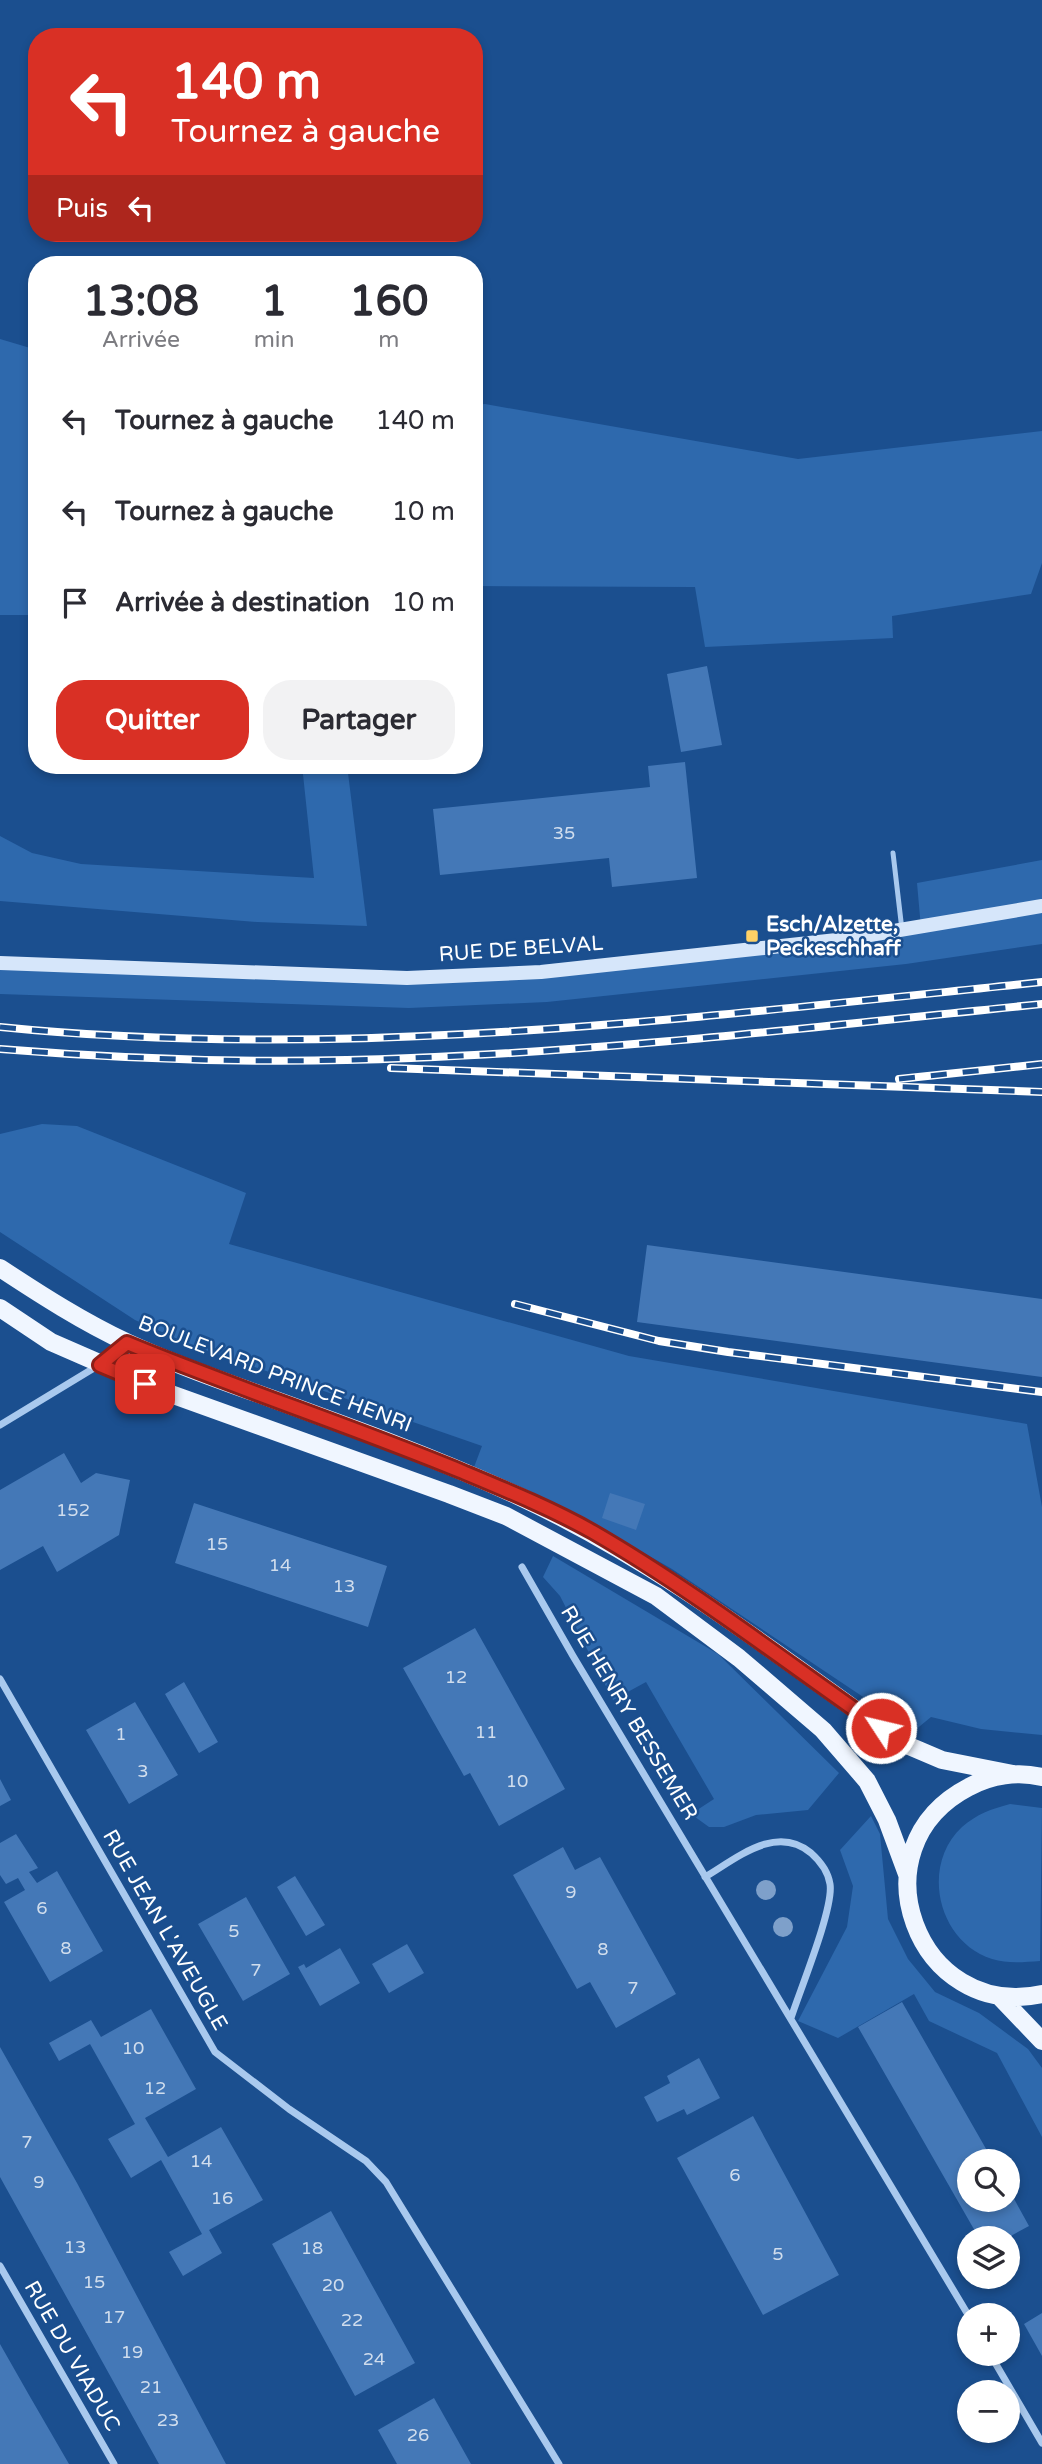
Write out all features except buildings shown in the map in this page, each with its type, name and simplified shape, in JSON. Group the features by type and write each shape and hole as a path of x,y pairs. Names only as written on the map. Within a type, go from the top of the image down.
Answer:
{"main road":[{"name":"RUE DE BELVAL","path":"0,963 408,978 541,972 846,939 1042,906"},
{"name":"BOULEVARD PRINCE HENRI","path":"0,1268 127,1343 184,1367 406,1447 515,1494 591,1531 676,1585 902,1743 942,1760 1013,1774"},
{"path":"0,1308 51,1342 168,1393 506,1516 656,1596 739,1658 823,1730 867,1781 887,1820 907,1874 909,1907 920,1938 940,1965 967,1984 999,1996 1029,1997 1042,1994"},
{"path":"907,1874 915,1843 931,1816 954,1795 982,1780 1013,1774 1042,1777"},
{"path":"999,1996 1042,2041"}],"street":[{"path":"0,1425 100,1365 127,1343"},
{"name":"RUE HENRY BESSEMER","path":"522,1567 960,2303"},
{"name":"RUE JEAN L'AVEUGLE","path":"0,1679 215,2052 289,2109 366,2161 386,2182 559,2464"},
{"path":"705,1877 753,1847 777,1840 802,1846 821,1861 830,1885 827,1909 791,2018"},
{"name":"RUE DU VIADUC","path":"0,2266 114,2464"},
{"path":"997,2366 1042,2443"}],"lane":[{"path":"893,853 902,931"}],"shaded area":[{"path":"0,339 28,347 28,615 0,615"},
{"path":"483,404 798,459 1042,431 1042,563 1031,594 892,616 893,638 705,647 695,587 483,586"},
{"path":"303,774 348,774 367,926 257,922 0,901 0,836 32,853 81,864 314,878"},
{"path":"1042,860 1042,944 906,964 547,1002 409,1008 0,994 0,970 4,963 408,978 921,928 917,883"},
{"path":"42,1124 77,1126 246,1193 229,1244 629,1356 1027,1424 1042,1507 1042,1735 981,1729 931,1717 914,1731 672,1569 594,1524 591,1531 471,1475 482,1446 191,1345 135,1320 0,1232 0,1134"},
{"path":"553,1556 718,1654 839,1773 808,1810 756,1815 724,1827 709,1827 691,1814 714,1799 646,1682 613,1700 560,1596 543,1577"},
{"path":"1010,1804 1042,1808 1040,1961 1004,1962 973,1950 959,1937 948,1920 941,1901 941,1862 949,1843 962,1827 973,1819"},
{"path":"871,1816 880,1834 888,1919 908,1959 935,1992 979,2013 1028,2049 1042,2068 1042,2137 997,2053 929,2021 914,1994 838,2038 798,2021 847,1927 853,1886 840,1850"}],"railway":[{"path":"0,1027 130,1037 261,1040 391,1037 652,1021 1042,982"},
{"path":"0,1049 205,1060 411,1058 648,1043 1042,1004"},
{"path":"899,1079 1042,1064"},
{"path":"391,1068 1042,1092"},
{"path":"515,1304 659,1341 1042,1392"}],"place":[{"name":"Esch/Alzette, Peckeschhaff","path":"752,936"}],"route":[{"path":"145,1384 100,1365 127,1343 184,1367 406,1447 515,1494 591,1531 665,1577 881,1728"}]}
